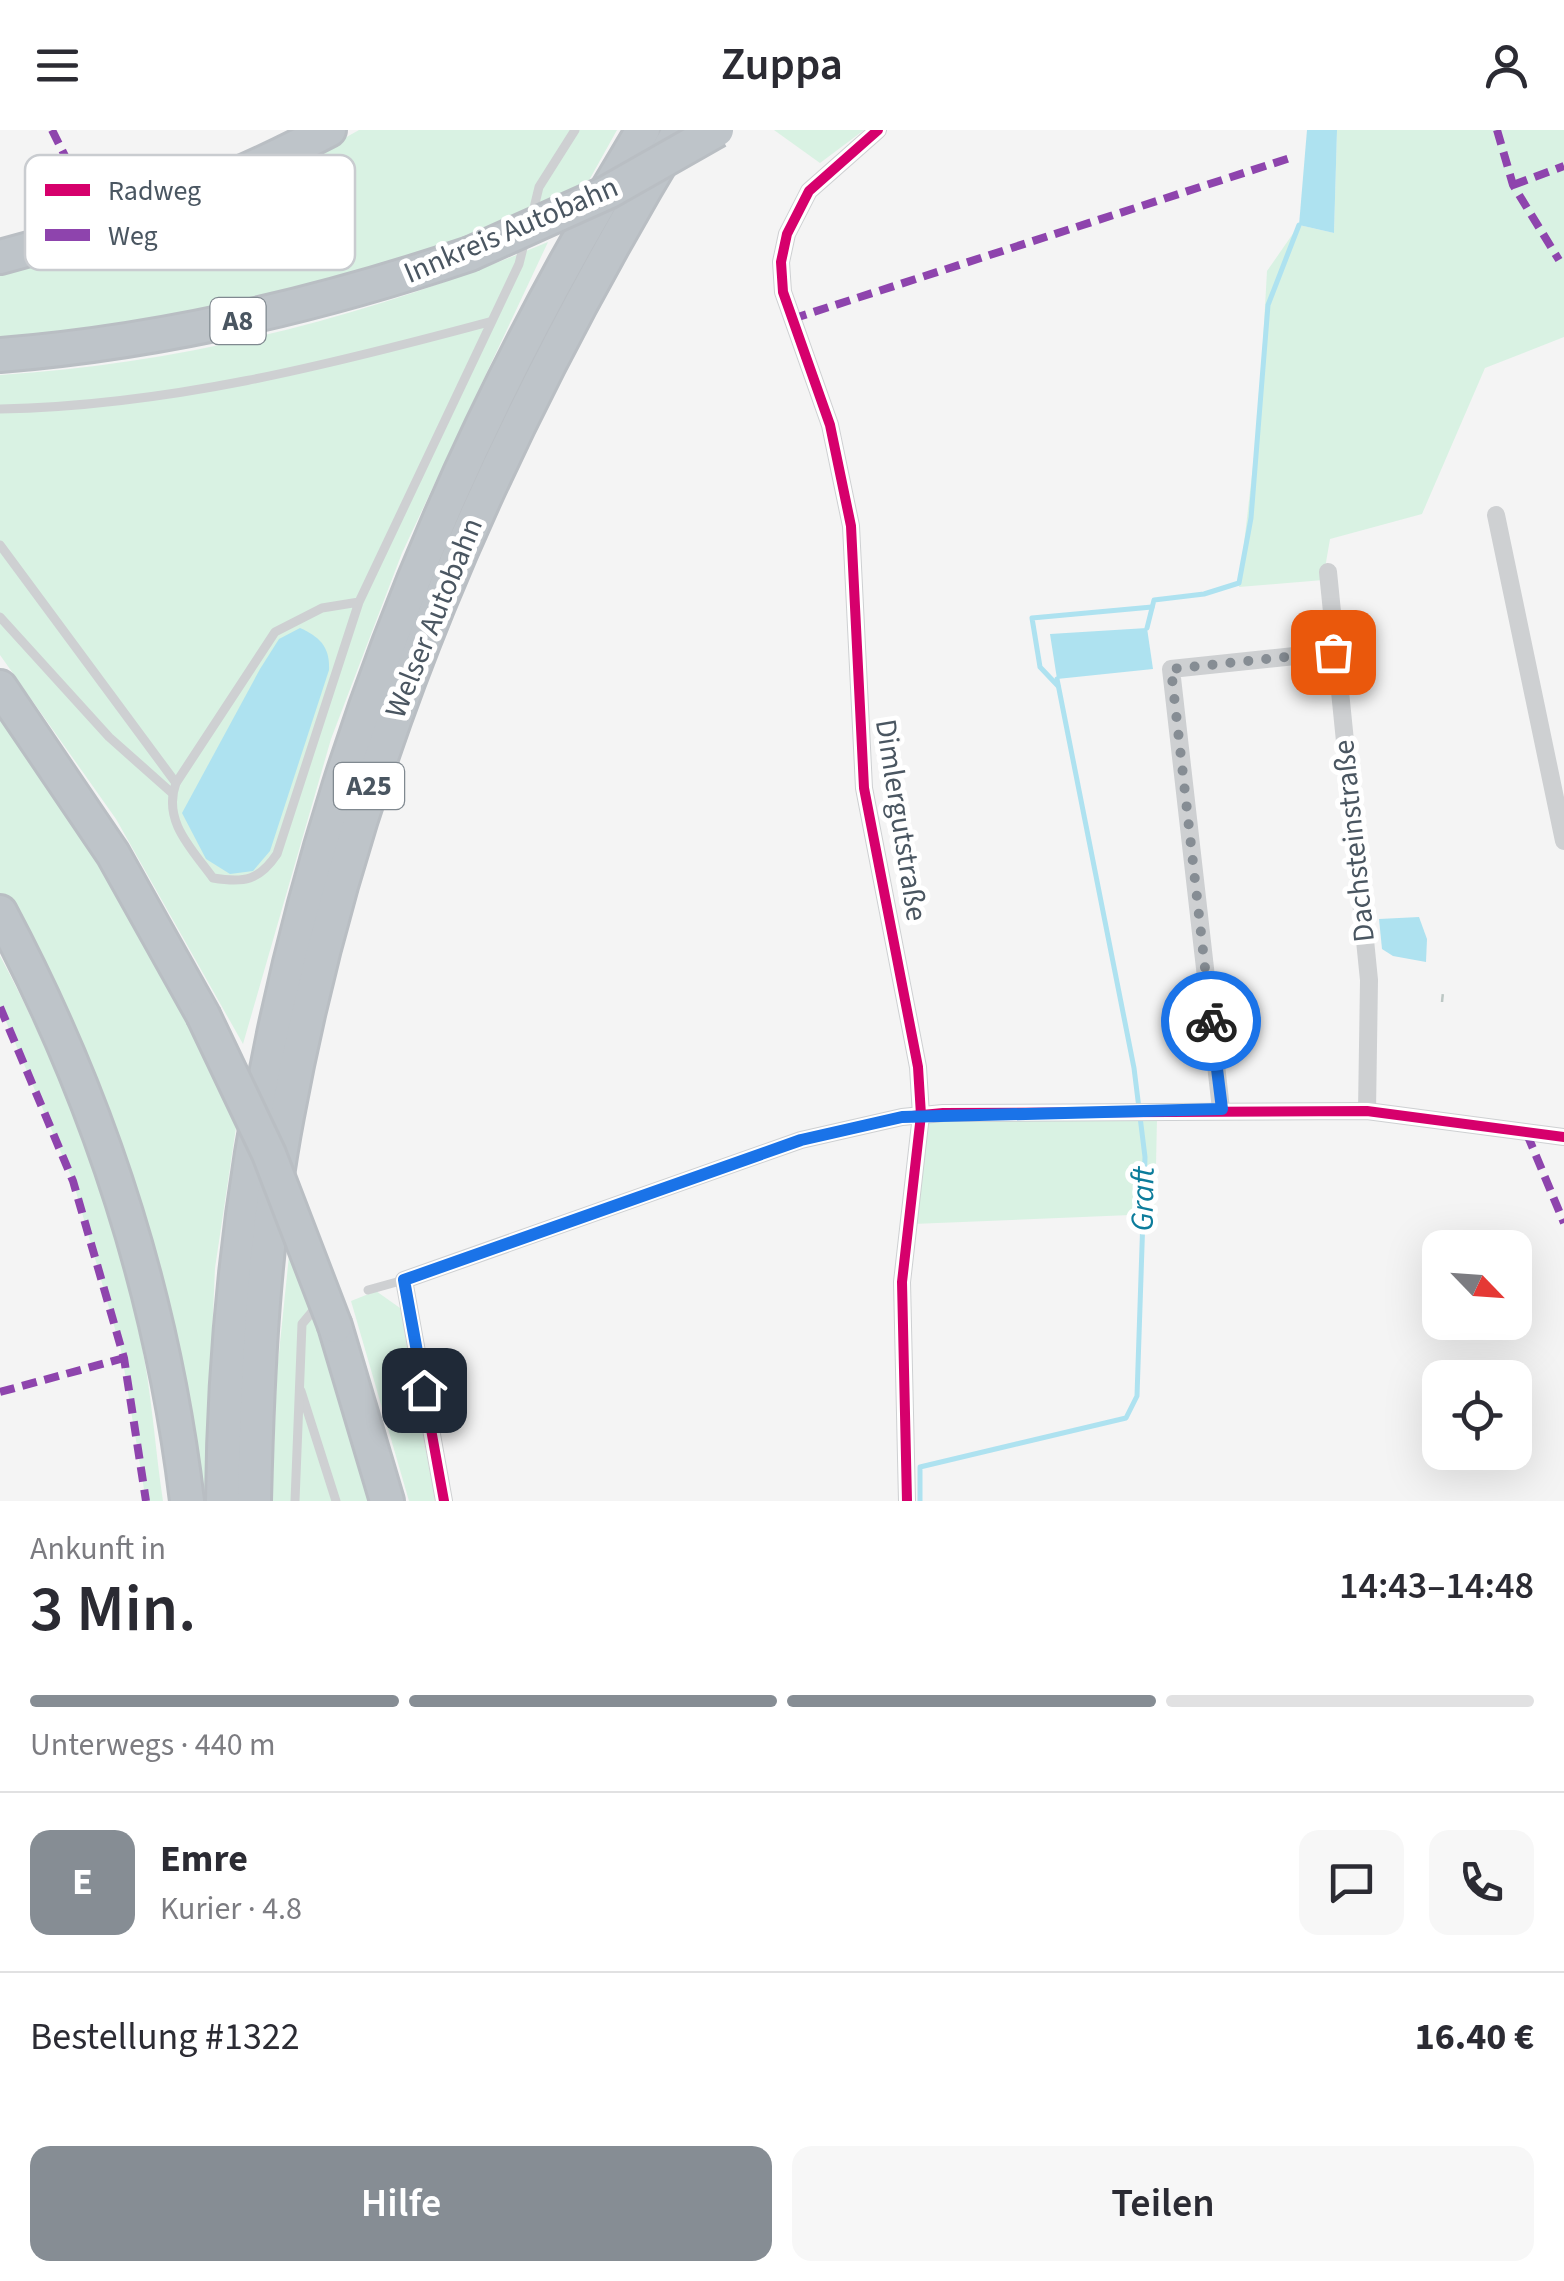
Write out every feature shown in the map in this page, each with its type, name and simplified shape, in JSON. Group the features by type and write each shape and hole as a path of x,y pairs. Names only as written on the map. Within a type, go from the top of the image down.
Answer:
{"highway":[{"path":"278,155 329,130"},
{"name":"Welser Autobahn","path":"223,1501 226,1357 256,1122 282,984 337,782 412,580 470,451 530,332 643,130"},
{"name":"Welser Autobahn","path":"254,1501 260,1341 286,1120 333,908 370,780 415,656 516,428 591,283 680,130"},
{"name":"Innkreis Autobahn","path":"0,355 120,342 216,326 374,286 470,254 608,192 716,130"},
{"path":"0,257 25,250"},
{"path":"0,687 112,854 203,1015 276,1170 387,1501"},
{"path":"0,912 64,1036 124,1195 168,1374 187,1501"}],"street":[{"name":"Dimlergutstraße","path":"878,130 810,190 787,234 781,262 783,292 830,425 851,526 864,788 918,1067 920,1115 902,1282 907,1501"},
{"path":"1496,515 1564,841"},
{"name":"Dachsteinstraße","path":"1328,572 1333,652 1369,980 1367,1111"},
{"path":"1222,1109 1171,669 1333,652"},
{"path":"444,1501 404,1280 801,1140 920,1115 1222,1109 1367,1111 1564,1137"}],"lane":[{"path":"0,545 174,788 175,826 213,878 241,883 264,874 277,854 359,602 519,264 539,187 575,130"},
{"path":"0,409 149,399 299,370 489,322"},
{"path":"174,788 275,632 322,608 359,602"},
{"path":"0,618 109,736 174,788"},
{"path":"368,1290 404,1280"},
{"path":"295,1501 302,1324 324,1319"},
{"path":"298,1384 336,1501"}],"path":[{"path":"1442,1002 1443,992"}],"green space":[{"path":"359,130 617,130 587,184 464,239 294,296 108,331 0,342 0,274 25,266 25,270 355,270 355,155 316,154"},
{"path":"774,130 864,130 820,163"},
{"path":"1337,130 1564,130 1564,337 1485,368 1422,514 1330,539 1323,580 1239,587 1259,414 1267,271 1299,225 1334,233"},
{"path":"548,242 402,553 331,739 243,1044 116,819 0,655 0,375 141,359 280,331 416,292"},
{"path":"0,710 109,875 237,1121 215,1268 205,1501 198,1501 178,1358 142,1210 81,1043 0,894"},
{"path":"0,956 66,1096 116,1242 145,1362 163,1501 146,1501 121,1350 73,1181 0,1007"},
{"path":"1157,1118 1155,1214 913,1224 928,1120"},
{"path":"290,1246 372,1501 272,1501 277,1372"},
{"path":"376,1291 400,1308 435,1501 409,1501 351,1301"}],"water":[{"path":"1307,130 1337,130 1334,233 1299,225"},
{"path":"300,628 322,644 329,670 270,851 253,871 230,874 206,859 182,813 279,639"},
{"path":"1147,628 1153,669 1057,679 1050,634"},
{"path":"1419,917 1427,939 1426,962 1393,956 1382,949 1379,919"}],"waterway":[{"path":"1147,628 1154,600 1204,594 1239,583 1251,518 1268,305 1299,225"},
{"path":"1058,686 1040,667 1032,618 1152,607"},
{"name":"Graft","path":"920,1501 920,1467 1126,1418 1137,1396 1145,1157 1134,1068 1057,679"}],"marked path":[{"path":"52,130 64,155"},
{"path":"1497,130 1513,185 1559,260"},
{"path":"792,319 1293,157"},
{"path":"1513,185 1564,166"},
{"path":"0,1007 73,1181 124,1358 146,1501"},
{"path":"1527,1134 1564,1223"},
{"path":"0,1392 124,1358"}],"cycle path":[{"path":"878,130 809,191 787,234 781,262 783,292 830,425 851,526 864,788 918,1067 921,1115 902,1282 907,1501"},
{"path":"444,1501 404,1280 801,1140 902,1117 943,1113 1367,1111 1564,1137"}],"way so far":[{"path":"1211,1021 1171,669 1333,652"}],"route":[{"path":"424,1390 404,1280 801,1140 902,1117 1222,1109 1211,1021"}]}
